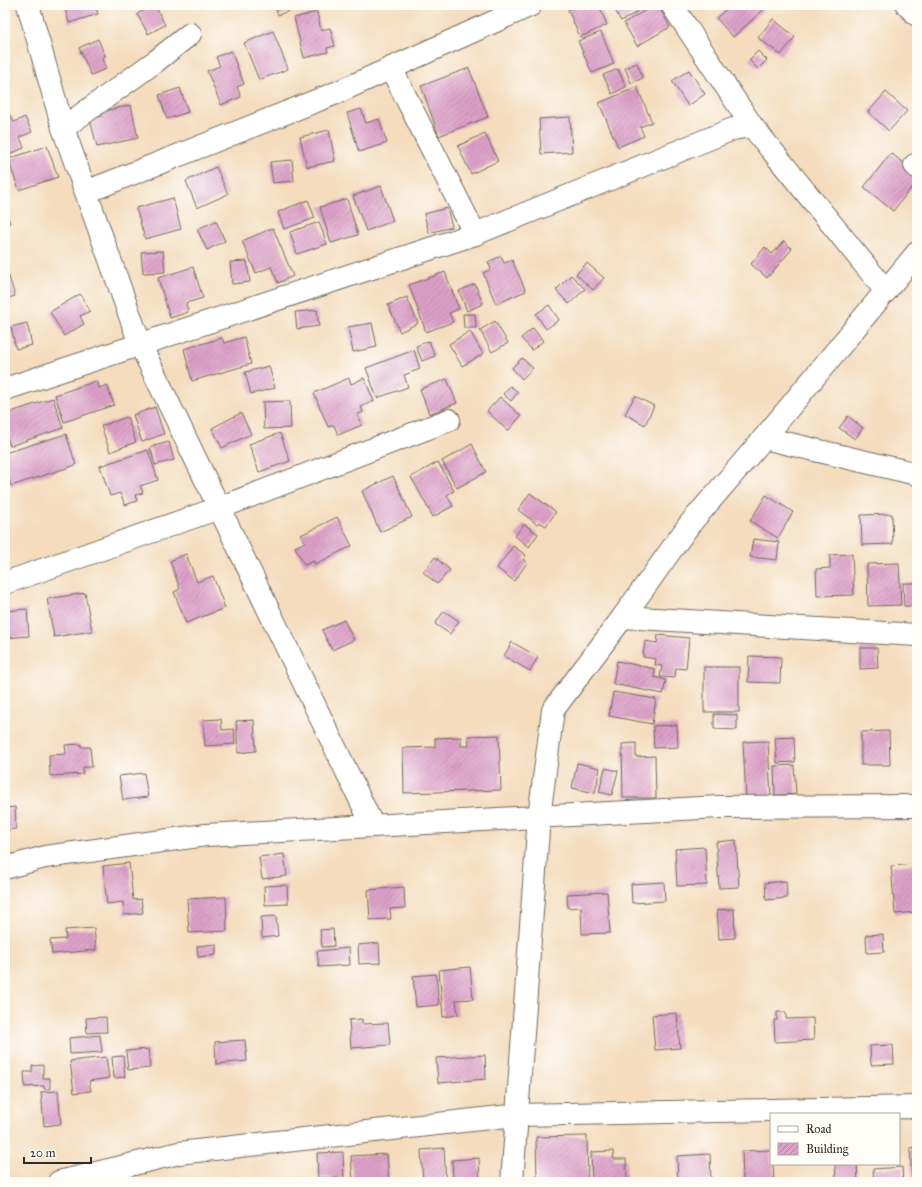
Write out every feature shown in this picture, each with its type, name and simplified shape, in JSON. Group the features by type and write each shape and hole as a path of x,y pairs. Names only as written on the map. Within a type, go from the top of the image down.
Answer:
{"street":[{"path":"28,5 63,128 140,344 373,826"},
{"path":"86,192 336,93 531,5"},
{"path":"672,5 752,126 886,291"},
{"path":"907,5 917,15"},
{"path":"63,128 156,61 190,34"},
{"path":"391,68 475,234"},
{"path":"5,389 475,234 733,129 752,126"},
{"path":"512,1182 539,816 553,710 623,618 689,525 764,438 917,253"},
{"path":"5,583 219,508 449,420"},
{"path":"764,438 917,474"},
{"path":"623,618 917,635"},
{"path":"5,868 45,857 206,835 719,807 917,806"},
{"path":"59,1182 179,1153 517,1115 917,1107"}],"building":[{"path":"64,5 95,5 98,14 69,23"},
{"path":"155,5 165,25 148,34 137,14"},
{"path":"274,5 305,5 278,15"},
{"path":"580,5 599,5 607,25 580,37 568,10"},
{"path":"612,5 634,5 637,12 621,21"},
{"path":"654,5 658,5 670,27 637,46 624,23"},
{"path":"731,5 769,5 733,37 716,18"},
{"path":"317,12 321,30 330,28 335,46 327,48 328,52 304,58 294,18"},
{"path":"773,19 795,37 781,55 758,38"},
{"path":"273,31 288,69 259,80 244,43"},
{"path":"601,32 614,64 592,73 578,41"},
{"path":"98,39 105,56 102,58 106,69 91,75 79,48"},
{"path":"231,51 244,84 237,87 241,97 221,105 207,71 220,66 216,57"},
{"path":"758,51 767,60 758,69 749,60"},
{"path":"637,63 643,78 631,83 625,68"},
{"path":"469,68 488,117 439,136 421,86"},
{"path":"618,69 626,87 612,94 603,75"},
{"path":"689,70 705,94 688,106 672,81"},
{"path":"637,87 652,122 640,127 644,136 618,147 599,103"},
{"path":"180,88 188,112 167,119 159,95"},
{"path":"886,92 907,111 889,131 868,112"},
{"path":"131,105 138,138 97,147 90,119 102,116 101,112"},
{"path":"361,109 366,123 379,119 387,143 359,152 347,113"},
{"path":"10,115 14,122 25,117 32,132 20,137 24,148 5,156 5,117"},
{"path":"570,117 572,152 541,154 539,119"},
{"path":"329,130 335,161 307,167 300,137"},
{"path":"485,133 498,161 471,174 458,146"},
{"path":"47,146 58,177 19,190 8,159"},
{"path":"891,153 917,174 917,181 893,211 864,187"},
{"path":"292,160 294,181 273,183 270,162"},
{"path":"216,167 228,194 197,208 186,181"},
{"path":"381,186 393,221 366,231 353,196"},
{"path":"173,198 181,229 145,239 136,208"},
{"path":"347,199 358,235 331,243 320,207"},
{"path":"308,200 315,218 284,229 278,212"},
{"path":"5,208 10,223 5,225"},
{"path":"447,208 452,227 429,233 424,214"},
{"path":"216,221 225,241 207,250 197,229"},
{"path":"319,222 327,244 297,254 290,232"},
{"path":"273,228 293,276 278,283 271,267 256,273 242,241"},
{"path":"784,241 792,249 767,278 751,264 765,247 772,254"},
{"path":"163,251 165,272 143,273 141,252"},
{"path":"501,256 504,263 512,260 526,291 496,304 483,273 491,269 488,262"},
{"path":"247,261 250,282 232,284 230,262"},
{"path":"587,263 604,278 593,290 576,274"},
{"path":"5,264 15,296 5,299"},
{"path":"193,267 203,298 186,303 188,312 170,318 158,278"},
{"path":"445,272 459,309 449,313 453,322 426,332 409,285"},
{"path":"571,275 585,289 569,304 556,290"},
{"path":"475,284 483,304 467,311 459,291"},
{"path":"80,294 90,311 80,316 84,324 64,336 50,312"},
{"path":"407,297 418,323 400,332 388,305"},
{"path":"549,305 559,320 546,329 536,314"},
{"path":"317,310 319,326 297,329 295,312"},
{"path":"463,314 475,314 476,328 464,328"},
{"path":"495,321 508,343 492,352 480,330"},
{"path":"27,323 32,345 16,349 11,327"},
{"path":"372,323 377,347 353,352 348,327"},
{"path":"533,328 543,341 532,350 521,338"},
{"path":"470,331 483,354 462,366 449,344"},
{"path":"244,337 251,364 192,381 184,349 222,338 224,343"},
{"path":"429,341 435,356 422,361 416,346"},
{"path":"414,350 420,369 404,375 408,387 377,398 366,368"},
{"path":"522,358 533,368 522,379 512,368"},
{"path":"269,366 275,388 251,394 245,372"},
{"path":"349,378 351,384 364,378 374,401 361,407 363,412 357,415 362,425 338,435 334,425 328,427 314,393"},
{"path":"447,379 457,403 429,414 420,389"},
{"path":"96,381 99,388 107,385 114,405 64,422 55,395"},
{"path":"510,386 518,392 511,401 503,394"},
{"path":"635,396 654,406 645,425 625,414"},
{"path":"500,397 521,416 508,431 487,411"},
{"path":"53,398 63,428 10,446 5,432 5,414"},
{"path":"290,401 291,428 264,429 263,402"},
{"path":"155,407 164,434 142,442 133,415"},
{"path":"241,413 251,434 222,448 212,428"},
{"path":"848,416 863,428 855,439 839,428"},
{"path":"127,417 136,442 110,452 101,426"},
{"path":"280,433 290,461 259,472 249,444"},
{"path":"66,434 76,465 11,486 5,466 5,453"},
{"path":"169,442 174,460 155,465 150,447"},
{"path":"472,444 486,472 457,488 442,461"},
{"path":"148,450 158,480 140,486 143,493 135,495 137,501 125,505 120,493 110,496 100,466"},
{"path":"438,462 454,491 447,495 453,506 433,517 411,477"},
{"path":"393,476 412,517 380,532 362,491"},
{"path":"530,493 556,512 546,526 539,522 537,524 518,510"},
{"path":"766,495 793,512 778,538 750,521"},
{"path":"892,514 893,544 862,545 861,515"},
{"path":"337,517 352,546 315,564 314,561 304,565 295,547 305,542 301,535"},
{"path":"524,524 538,534 529,547 515,536"},
{"path":"753,539 779,542 777,560 750,557"},
{"path":"513,546 526,555 523,560 527,563 514,581 497,568"},
{"path":"186,554 197,582 213,576 225,608 186,623 174,592 180,589 170,561"},
{"path":"852,554 854,595 817,596 816,569 830,568 830,555"},
{"path":"435,557 450,570 437,584 423,572"},
{"path":"899,563 901,605 868,606 867,564"},
{"path":"903,583 917,583 917,606 904,606"},
{"path":"85,593 92,631 54,637 47,599"},
{"path":"27,609 29,636 6,638 5,611"},
{"path":"444,611 459,621 450,634 435,624"},
{"path":"344,620 354,640 332,650 322,630"},
{"path":"658,635 689,638 686,669 676,668 675,678 660,677 662,666 655,665 656,659 643,657 645,641 657,643"},
{"path":"512,642 538,657 530,671 504,656"},
{"path":"860,648 877,648 878,668 860,669"},
{"path":"749,656 781,657 780,683 748,682"},
{"path":"617,661 655,669 654,677 666,680 663,694 613,684"},
{"path":"704,667 739,667 739,712 704,712"},
{"path":"613,692 656,699 652,724 609,716"},
{"path":"714,714 737,715 737,730 714,729"},
{"path":"221,719 222,730 234,729 235,744 205,746 203,720"},
{"path":"254,720 256,751 238,753 236,721"},
{"path":"677,725 678,747 654,748 653,726"},
{"path":"889,731 890,765 861,765 861,732"},
{"path":"499,735 501,790 404,793 403,748 435,747 435,738 461,737 461,746 469,746 468,736"},
{"path":"794,737 795,762 777,763 775,738"},
{"path":"768,741 771,798 746,799 743,742"},
{"path":"636,743 636,757 655,756 656,798 623,798 622,744"},
{"path":"81,744 81,747 90,747 92,767 83,767 83,774 50,776 49,755 66,754 65,745"},
{"path":"577,763 600,768 595,793 572,788"},
{"path":"794,765 796,794 775,795 774,766"},
{"path":"605,768 618,771 612,795 599,792"},
{"path":"144,773 148,797 123,800 119,776"},
{"path":"15,807 16,829 5,830 5,808"},
{"path":"736,840 739,887 719,888 716,842"},
{"path":"705,847 707,885 677,886 675,849"},
{"path":"284,854 287,876 262,879 259,857"},
{"path":"129,863 133,900 141,899 143,913 124,915 123,902 107,904 103,866"},
{"path":"915,864 917,912 895,914 891,866"},
{"path":"786,881 787,898 766,900 765,883"},
{"path":"664,882 665,901 632,903 631,884"},
{"path":"287,885 288,904 265,905 264,886"},
{"path":"404,887 405,908 390,909 391,919 370,920 368,890"},
{"path":"607,892 610,933 582,934 581,907 568,908 567,894"},
{"path":"226,897 227,931 189,933 187,899"},
{"path":"734,909 735,938 719,939 717,910"},
{"path":"276,916 278,936 262,938 261,917"},
{"path":"94,928 96,950 52,954 50,940 66,939 65,930"},
{"path":"333,929 334,946 322,947 320,930"},
{"path":"883,934 884,952 867,953 866,935"},
{"path":"379,943 380,963 359,964 358,945"},
{"path":"216,944 216,955 198,957 197,946"},
{"path":"349,948 350,965 319,967 317,951"},
{"path":"470,967 473,999 456,1000 458,1015 443,1017 439,970"},
{"path":"436,974 439,1005 416,1007 413,976"},
{"path":"777,1012 786,1012 786,1019 813,1018 814,1040 775,1042 774,1020 777,1020"},
{"path":"677,1013 680,1048 655,1050 652,1015"},
{"path":"106,1017 107,1032 87,1033 86,1018"},
{"path":"362,1019 362,1024 388,1023 390,1045 351,1048 349,1020"},
{"path":"100,1035 102,1052 70,1054 69,1038"},
{"path":"245,1040 247,1061 216,1064 215,1042"},
{"path":"893,1045 894,1064 871,1065 870,1046"},
{"path":"148,1049 150,1068 128,1070 126,1051"},
{"path":"485,1055 486,1079 438,1083 436,1058"},
{"path":"123,1056 125,1077 114,1078 112,1057"},
{"path":"106,1057 109,1078 89,1081 91,1091 74,1093 70,1061"},
{"path":"43,1065 43,1078 50,1078 50,1089 44,1089 44,1086 25,1087 24,1072 32,1072 32,1066"},
{"path":"58,1091 61,1124 44,1126 41,1092"},
{"path":"587,1136 588,1182 537,1182 536,1137"},
{"path":"917,1147 917,1182 912,1182 910,1148"},
{"path":"444,1148 446,1182 423,1182 421,1150"},
{"path":"770,1150 770,1165 773,1165 774,1182 743,1182 742,1151"},
{"path":"613,1151 614,1159 626,1159 627,1182 592,1182 591,1152"},
{"path":"343,1152 344,1178 318,1178 317,1153"},
{"path":"387,1154 389,1182 353,1182 351,1156"},
{"path":"710,1154 711,1182 678,1182 677,1156"},
{"path":"479,1158 480,1182 465,1182 465,1179 453,1179 452,1160"},
{"path":"835,1165 857,1165 858,1182 836,1182"},
{"path":"902,1167 903,1182 874,1182 873,1169"}]}
